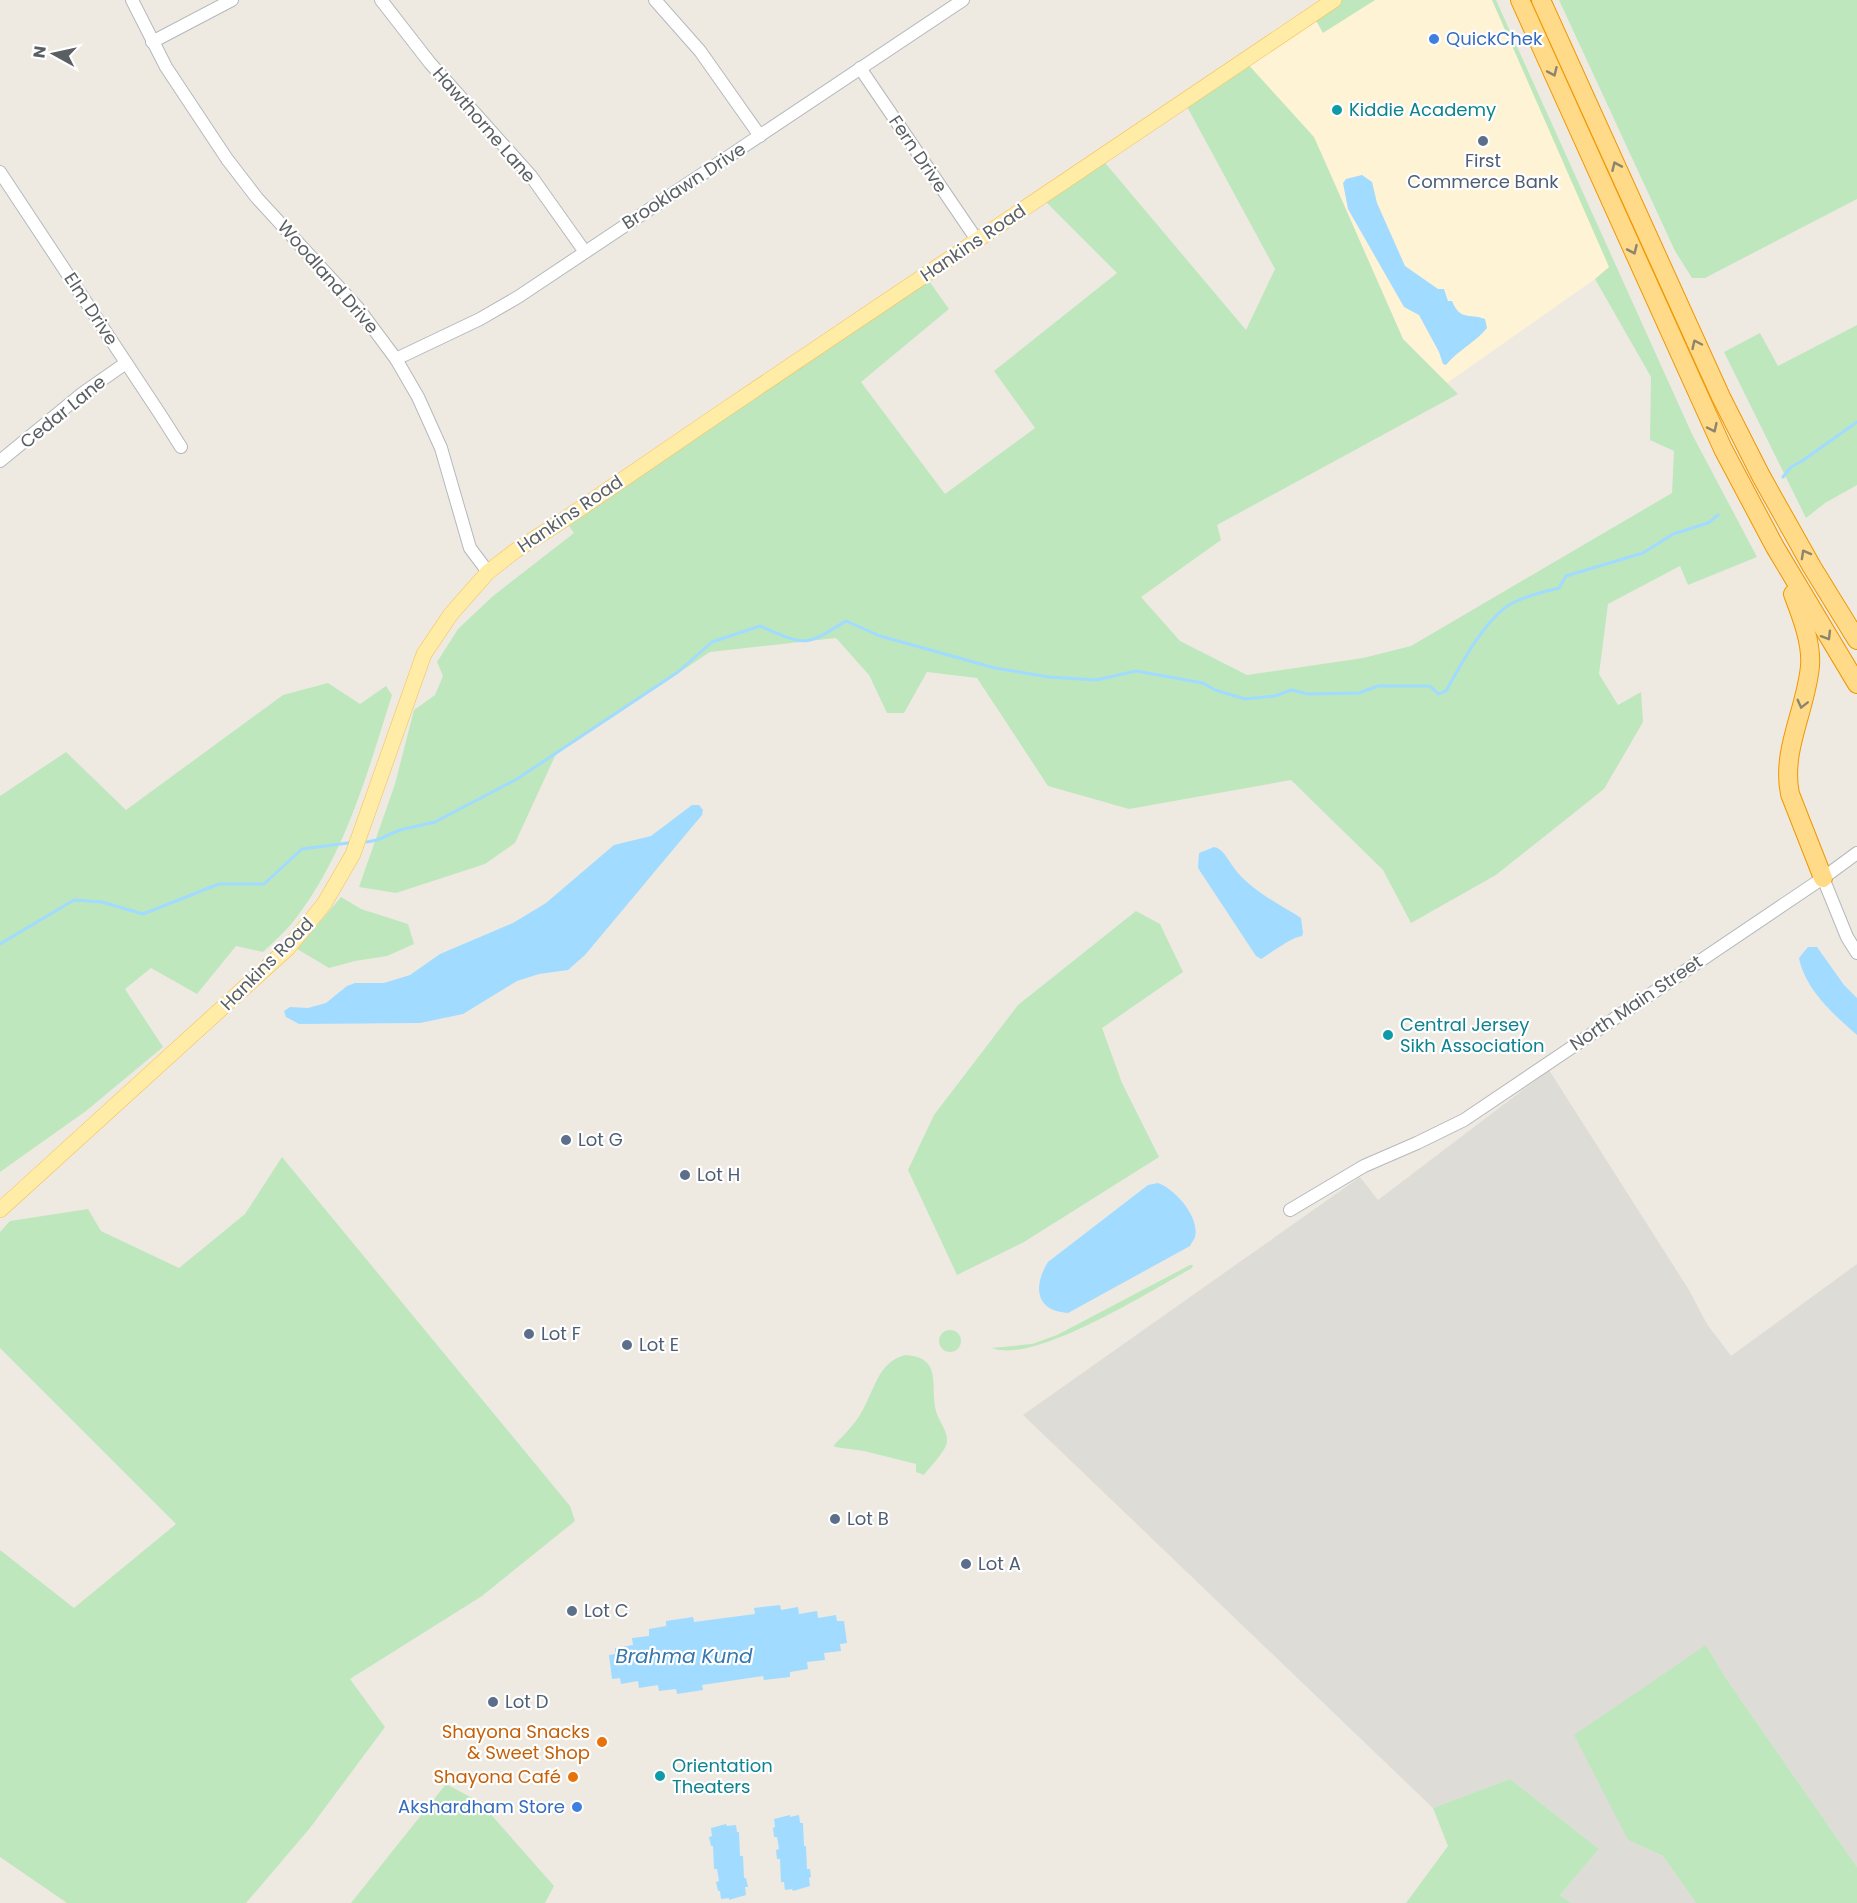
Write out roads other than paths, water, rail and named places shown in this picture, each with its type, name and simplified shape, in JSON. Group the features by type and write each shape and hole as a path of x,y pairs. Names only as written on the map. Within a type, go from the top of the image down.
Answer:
{"highway":[{"path":"1520,0 1687,373 1749,501 1857,684"},
{"path":"1540,0 1731,417 1790,528 1857,640"},
{"path":"1775,547 1797,605 1810,656 1805,692 1788,758 1787,780 1790,795 1823,878"}],"main road":[{"name":"Hankins Road","path":"0,1210 288,948 306,928 324,904 353,854 424,654 451,614 488,572 515,551 726,408 1335,0"}],"street":[{"name":"Woodland Drive","path":"132,0 166,67 201,122 239,175 257,198 358,308 396,359 418,397 441,448 470,548 488,572"},
{"path":"152,42 232,0"},
{"name":"Hawthorne Lane","path":"381,0 430,63 531,176 585,252"},
{"path":"655,0 700,51 760,136"},
{"name":"Brooklawn Drive","path":"396,359 518,297 963,0"},
{"name":"Fern Drive","path":"860,69 977,240"},
{"name":"Elm Drive","path":"0,172 181,447"},
{"name":"Cedar Lane","path":"0,461 83,393 126,363"},
{"name":"North Main Street","path":"1290,1210 1364,1166 1464,1120 1857,853"},
{"path":"1823,878 1847,937 1857,954"}],"water":[{"path":"1362,175 1372,182 1377,203 1405,266 1438,289 1444,289 1448,301 1452,301 1462,314 1485,319 1487,328 1446,365 1443,364 1419,315 1404,307 1348,209 1343,183 1346,179"},
{"path":"692,805 699,805 703,810 702,815 585,955 568,970 539,974 517,981 463,1014 420,1023 299,1024 286,1017 284,1011 290,1007 308,1008 326,1003 347,986 355,983 384,983 410,975 440,954 513,923 546,903 614,845 651,836"},
{"path":"1214,847 1224,854 1239,874 1253,887 1301,918 1302,936 1261,959 1256,956 1198,868 1199,853"},
{"path":"1808,947 1817,947 1844,985 1857,998 1857,1035 1830,1010 1807,980 1799,958"},
{"path":"1158,1183 1172,1191 1190,1213 1196,1229 1190,1246 1068,1313 1049,1308 1040,1296 1039,1288 1048,1262 1148,1185"},
{"name":"Brahma Kund","path":"780,1605 781,1610 798,1607 799,1614 817,1611 818,1618 836,1615 837,1621 844,1621 847,1643 840,1644 841,1651 824,1653 825,1660 807,1662 808,1669 790,1672 790,1677 764,1680 763,1676 702,1685 703,1690 677,1694 676,1689 659,1691 658,1685 639,1688 638,1681 621,1684 620,1678 612,1679 609,1655 615,1654 615,1648 633,1645 632,1638 649,1636 649,1629 666,1626 666,1621 693,1617 694,1622 755,1614 754,1608"},
{"path":"790,1815 790,1817 799,1815 800,1823 803,1823 807,1869 810,1869 811,1877 809,1878 810,1886 793,1891 792,1889 785,1890 784,1882 781,1882 780,1859 777,1859 776,1850 779,1849 773,1828 775,1827 774,1819"},
{"path":"726,1824 727,1826 736,1825 737,1832 739,1832 740,1856 743,1856 744,1878 746,1878 748,1887 745,1887 746,1895 729,1900 729,1898 721,1899 720,1891 718,1891 717,1869 714,1869 713,1846 711,1846 709,1837 712,1836 711,1828"}],"waterway":[{"path":"1783,477 1791,467 1857,422"},
{"path":"367,842 400,830 435,822 517,779 678,672 712,642 760,626 804,641 821,636 846,621 880,636 995,668 1049,677 1096,680 1136,671 1203,683 1215,690 1245,699 1275,696 1291,690 1308,694 1359,693 1378,686 1430,686 1438,694 1446,691 1480,634 1497,615 1512,603 1559,588 1566,576 1643,553 1673,534 1708,523 1718,515"},
{"path":"0,944 74,900 102,902 143,914 219,884 264,884 302,849 348,843"}],"place":[{"name":"QuickChek","path":"1434,39"},
{"name":"Kiddie Academy","path":"1337,110"},
{"name":"First Commerce Bank","path":"1483,141"},
{"name":"Central Jersey Sikh Association","path":"1388,1035"},
{"name":"Lot G","path":"566,1140"},
{"name":"Lot H","path":"685,1175"},
{"name":"Lot F","path":"529,1334"},
{"name":"Lot E","path":"627,1345"},
{"name":"Lot B","path":"835,1519"},
{"name":"Lot A","path":"966,1564"},
{"name":"Lot C","path":"572,1611"},
{"name":"Lot D","path":"493,1702"},
{"name":"Shayona Snacks & Sweet Shop","path":"602,1742"},
{"name":"Orientation Theaters","path":"660,1776"},
{"name":"Shayona Café","path":"573,1777"},
{"name":"Akshardham Store","path":"577,1807"}]}
